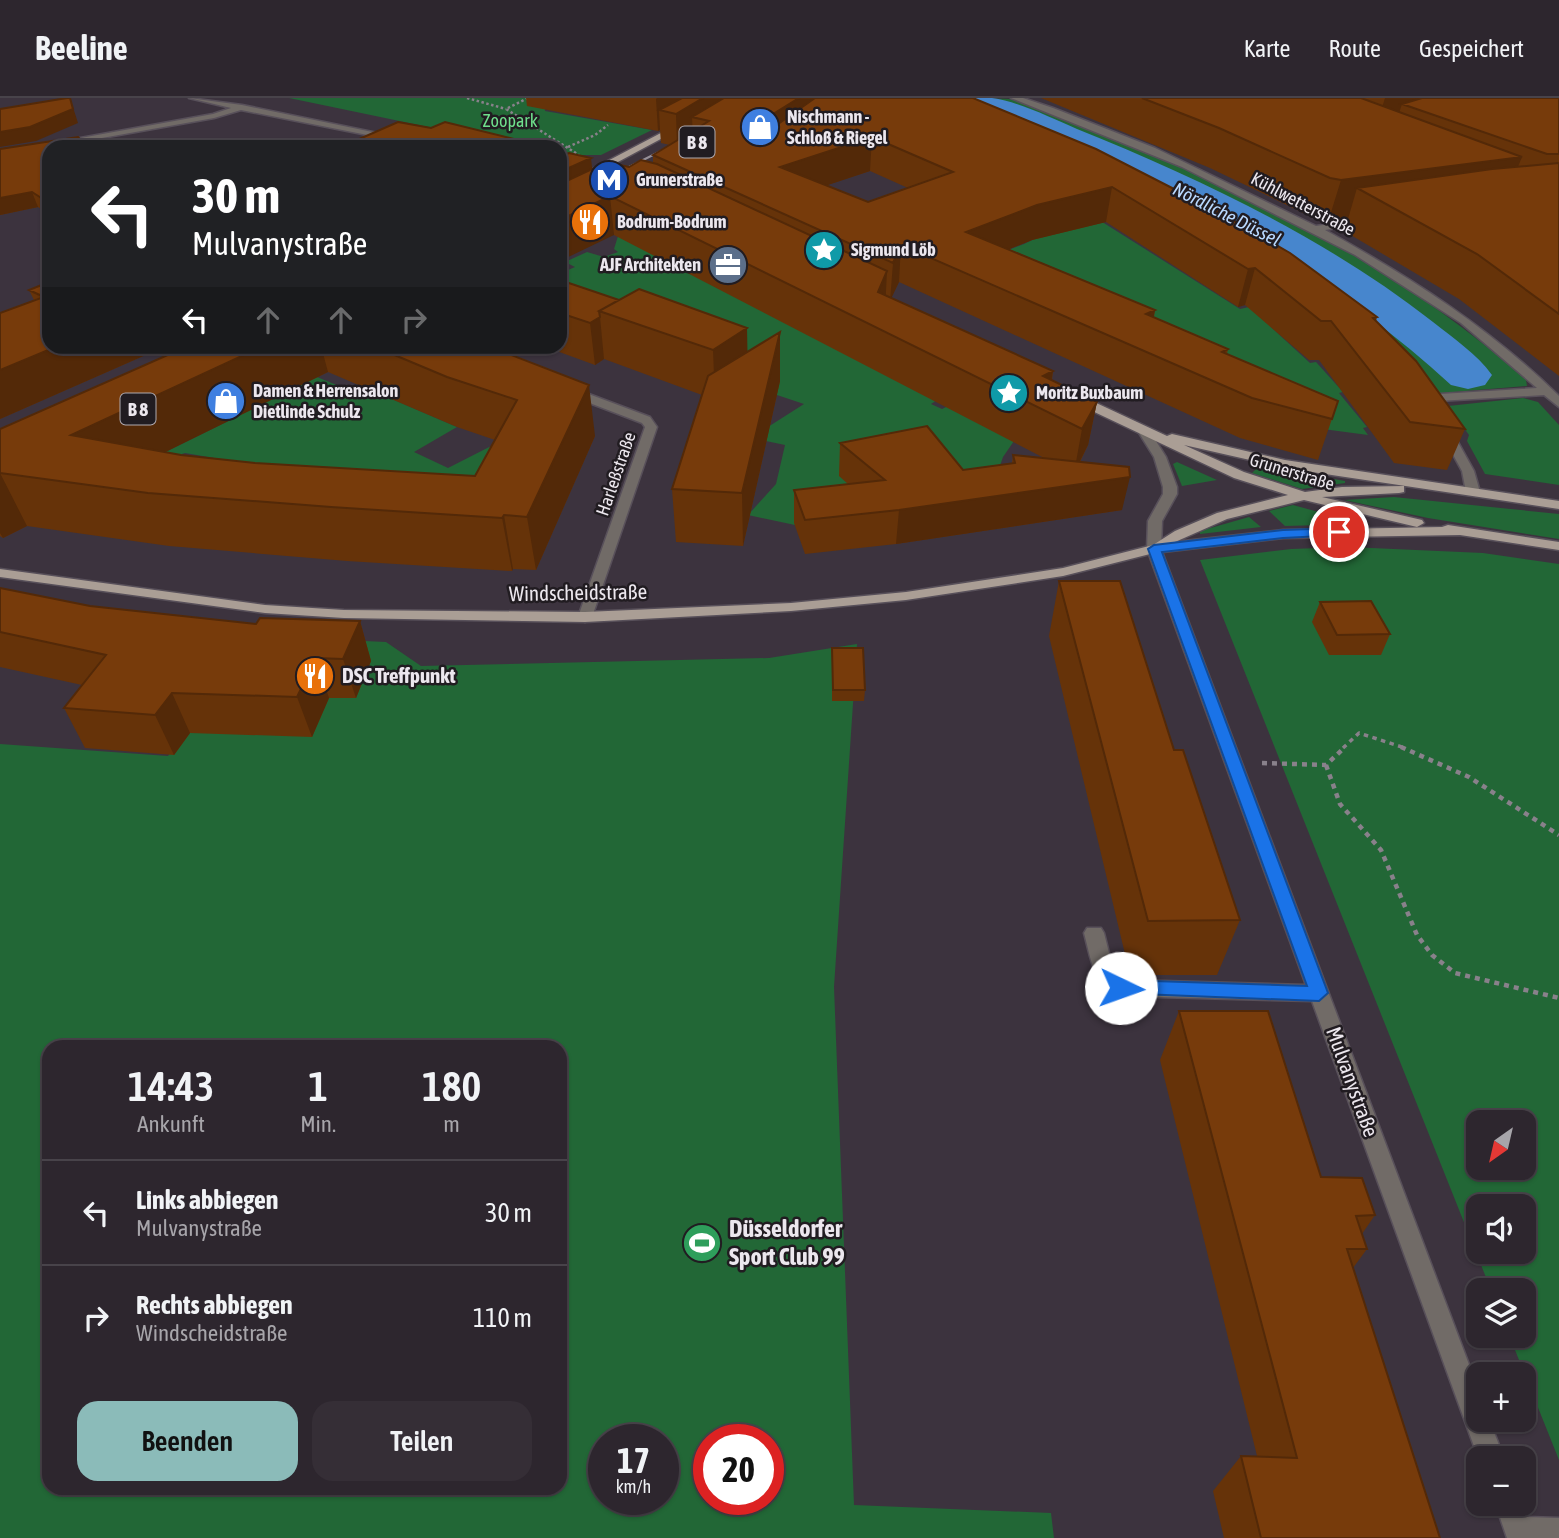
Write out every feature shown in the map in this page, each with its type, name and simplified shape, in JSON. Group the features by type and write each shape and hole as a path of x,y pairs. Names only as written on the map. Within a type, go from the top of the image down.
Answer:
{"main road":[{"name":"B 8","path":"567,186 690,121"},
{"path":"587,176 603,180"},
{"name":"Grunerstraße","path":"1058,390 1218,467 1304,496 1367,513 1459,531 1559,546"},
{"name":"Grunerstraße","path":"1145,433 1285,464 1559,505"},
{"name":"Windscheidstraße","path":"1154,549 1192,526 1271,502 1304,496 1426,485"},
{"name":"Windscheidstraße","path":"0,573 265,609 344,614 585,617 791,607 906,596 1063,572 1154,549 1283,534 1459,531"}],"street":[{"path":"193,98 406,140"},
{"name":"Kühlwetterstraße","path":"1015,98 1166,155 1316,229 1408,280 1452,310 1559,403"},
{"path":"74,140 214,117 242,107"},
{"path":"567,172 587,176"},
{"path":"1316,229 1382,218"},
{"name":"Harleßstraße","path":"556,385 646,420 651,427 585,617"},
{"path":"1473,492 1468,471 1427,404 1547,391"},
{"path":"1145,433 1160,457 1170,487 1170,494 1155,521 1154,549"},
{"name":"Mulvanystraße","path":"1154,549 1487,1446"},
{"path":"1094,933 1104,973 1121,988 1319,993"},
{"path":"1513,1516 1519,1534 1559,1531"}],"path":[{"path":"467,98 506,109 556,140"},
{"path":"506,109 528,98"},
{"path":"567,147 595,135 608,125"},
{"path":"567,147 589,160"},
{"path":"1233,762 1326,765 1359,733 1399,746 1469,777 1559,835"},
{"path":"1326,765 1340,804 1381,850 1417,935 1433,955 1455,973 1506,988 1559,998"}],"green space":[{"name":"Zoopark","path":"289,98 544,98 545,111 652,130 601,155 567,155 567,140 490,140"},
{"path":"908,98 1009,99 1025,103 1087,126 1237,193 1339,247 1436,308 1526,380 1527,386 1441,393 1431,389"},
{"path":"1088,213 1240,309 1249,307 1310,363 1316,362 1343,392 1339,393 1367,427 1363,428 1368,435 1270,422 946,274 1024,244"},
{"path":"618,236 682,266 937,400 931,404 942,409 948,406 1014,441 1003,457 994,483 854,489 882,514 795,525 748,515 776,484 785,445 766,441 760,432 804,404 567,324 567,270 575,267 567,261 587,252 604,257 618,252 614,249"},
{"path":"317,377 361,395 371,390 457,427 414,452 448,468 501,441 483,532 249,464 185,453 125,472"},
{"path":"1523,398 1538,402 1559,425 1559,485 1485,474 1467,441 1469,435 1448,406"},
{"path":"1177,462 1217,480 1182,486 1173,464"},
{"path":"1259,466 1345,483 1302,489 1252,473"},
{"path":"1394,497 1559,514 1559,539 1428,518 1344,500"},
{"path":"1293,505 1360,524 1285,526 1269,511"},
{"path":"1249,517 1261,527 1200,534 1200,531"},
{"path":"1349,547 1483,553 1559,564 1559,1460 1536,1402 1536,1362 1520,1362 1514,1348 1536,1348 1536,1278 1486,1278 1481,1264 1536,1264 1536,1194 1466,1194 1466,1227 1200,560 1291,549"},
{"name":"Düsseldorfer Sport Club 99","path":"256,636 386,642 421,666 769,658 857,644 834,987 854,1505 1051,1513 1054,1538 0,1538 0,744 168,756"}],"building":[{"path":"70,98 73,109 30,127 0,132 0,109"},
{"path":"682,98 703,98 676,114 659,110"},
{"path":"724,98 799,98 762,121 762,129 771,129 815,98 973,98 1096,149 1217,211 1290,253 1377,317 1373,318 1416,361 1465,429 1410,422 1331,321 1321,321 1255,268 1248,269 1112,187 1037,205 966,232 1155,310 1146,314 1228,349 1222,352 1338,401 1332,419 1252,398 901,245 893,263 653,155 709,121 692,117","holes":["872,137 953,172 868,202 780,167"]},
{"path":"1142,98 1361,98 1522,157 1341,180 1330,178 1219,128"},
{"path":"1422,98 1559,98 1559,154 1547,154 1402,104"},
{"path":"398,122 431,128 445,122 518,140 357,140"},
{"path":"78,137 81,140 58,140"},
{"path":"42,143 42,198 32,192 0,198 0,149"},
{"path":"569,153 591,158 567,169"},
{"path":"641,160 657,164 887,271 878,292 1053,371 1043,376 1097,402 1082,429 610,196 567,217 567,181 607,162 629,167"},
{"path":"1559,163 1559,314 1477,254 1357,188 1492,169"},
{"path":"567,282 619,300 599,311 600,317 590,323 567,315"},
{"path":"42,285 42,296 29,290"},
{"path":"639,289 747,328 713,350 599,311"},
{"path":"42,298 42,353 0,370 0,313"},
{"path":"780,332 742,493 672,489 708,376"},
{"path":"170,354 246,354 71,435 181,455 255,463 475,476 517,400 447,377 392,354 509,354 589,385 527,517 504,515 502,518 148,493 0,473 0,429"},
{"path":"927,426 963,470 1015,463 1013,455 1129,467 1130,477 899,510 805,520 794,490 885,480 840,443"},
{"path":"1059,581 1120,581 1174,750 1183,750 1240,920 1148,921"},
{"path":"0,588 90,606 256,624 260,618 360,621 343,659 316,658 297,697 172,693 155,715 64,708 106,655 0,632"},
{"path":"1371,601 1390,634 1337,635 1320,602"},
{"path":"832,648 863,648 865,690 833,690"},
{"path":"1179,1011 1268,1011 1321,1177 1362,1178 1375,1215 1356,1216 1367,1249 1347,1249 1440,1538 1261,1538 1241,1456 1297,1458"}],"waterway":[{"name":"Nördliche Düssel","path":"960,98 1021,119 1111,156 1271,236 1374,299 1468,375"}],"tram line":[{"path":"625,169 669,147"}],"place":[{"name":"Nischmann - Schloß & Riegel","path":"760,127"},
{"name":"Grunerstraße","path":"609,180"},
{"name":"Bodrum-Bodrum","path":"590,222"},
{"name":"Sigmund Löb","path":"824,250"},
{"name":"AJF Architekten","path":"728,265"},
{"name":"Moritz Buxbaum","path":"1009,393"},
{"name":"Damen & Herrensalon Dietlinde Schulz","path":"226,401"},
{"name":"DSC Treffpunkt","path":"315,676"},
{"name":"Düsseldorfer Sport Club 99","path":"702,1243"}],"route":[{"path":"1121,988 1319,993 1154,549 1283,534 1339,532"}]}
